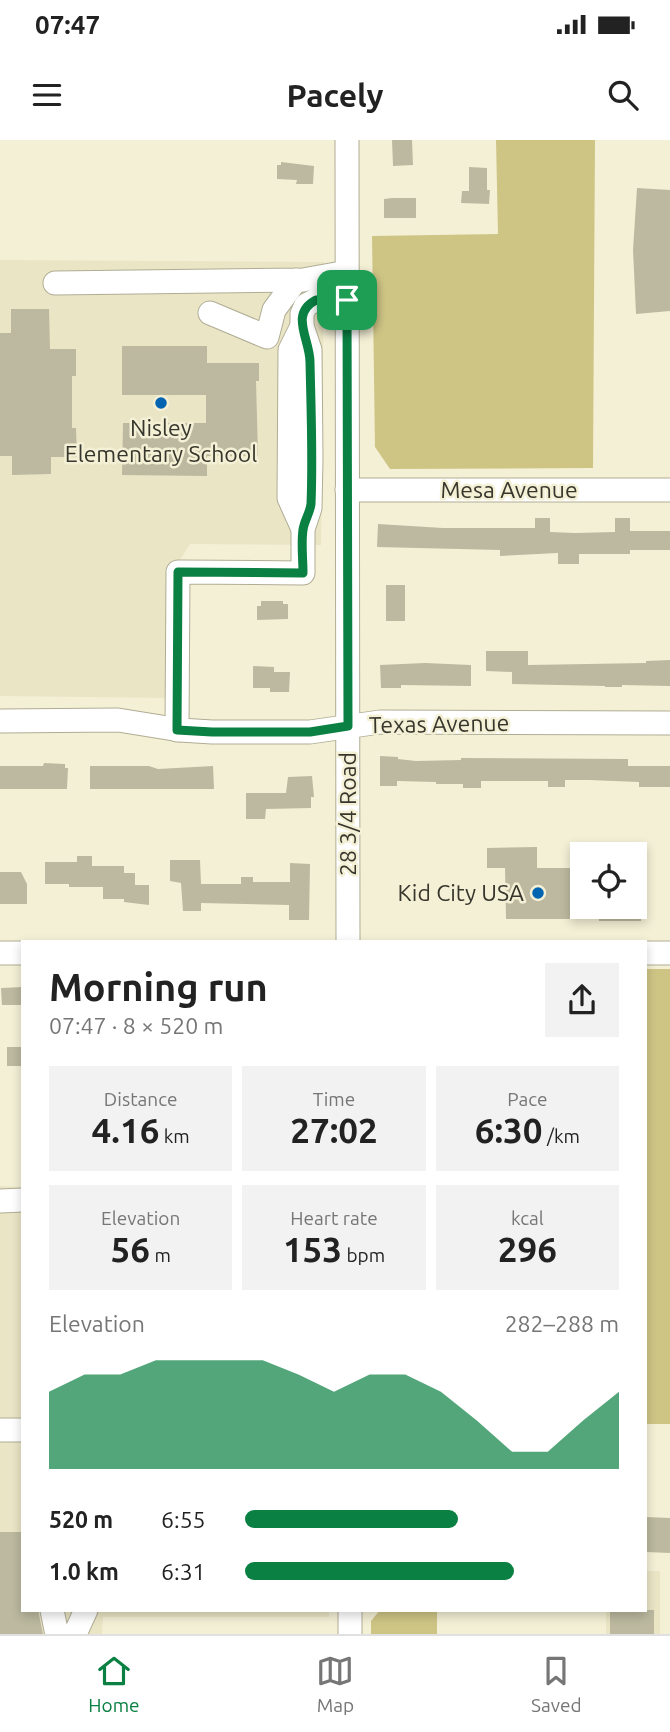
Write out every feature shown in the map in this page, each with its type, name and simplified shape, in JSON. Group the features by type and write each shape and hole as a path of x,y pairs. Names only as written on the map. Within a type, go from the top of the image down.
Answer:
{"street":[{"name":"28 3/4 Road","path":"347,140 348,940"},
{"path":"55,282 296,281 347,272"},
{"path":"210,313 267,337 274,310 296,281"},
{"path":"177,730 178,572 303,573 303,529 310,508 311,459 310,350 302,326 302,314 306,305 316,300 347,300"},
{"name":"Mesa Avenue","path":"347,489 670,490"},
{"name":"Texas Avenue","path":"0,721 118,720 177,730 212,732 310,732 380,722 670,723"},
{"path":"0,953 21,953"},
{"path":"647,953 670,953"},
{"path":"0,1200 21,1200"},
{"path":"0,1430 21,1430"},
{"path":"52,1612 56,1630 61,1634"},
{"path":"75,1634 85,1612"},
{"path":"350,1612 350,1634"}],"shaded area":[{"path":"496,140 595,140 593,468 390,469 375,447 372,236 498,234"},
{"name":"Nisley Elementary School","path":"0,260 324,262 321,545 190,544 167,581 166,698 0,696"},
{"path":"647,969 670,969 670,1424 647,1424"},
{"path":"0,1186 21,1187 21,1612 329,1612 329,1617 103,1617 102,1634 0,1634"},
{"path":"647,1571 660,1571 660,1634 606,1634 606,1612 647,1612"},
{"path":"378,1612 437,1612 437,1634 371,1634 371,1621"}],"building":[{"path":"392,140 412,140 413,165 393,166"},
{"path":"281,162 314,166 313,184 296,184 297,180 277,179 277,165 281,165"},
{"path":"469,167 487,168 489,204 461,203 462,191 469,191"},
{"path":"637,188 670,190 670,311 636,314 633,250"},
{"path":"416,198 416,218 384,218 384,199"},
{"path":"11,309 49,309 50,349 76,349 76,376 72,376 72,428 76,428 77,457 51,457 51,474 12,475 12,456 0,456 0,333 11,333"},
{"path":"122,346 207,346 207,363 259,363 259,381 256,381 258,456 207,456 207,476 122,475 123,423 206,423 206,395 122,395"},
{"path":"535,518 550,518 550,532 575,533 615,532 615,518 630,518 630,531 670,531 670,550 630,550 630,554 579,554 579,564 558,564 558,553 500,556 500,550 377,547 378,524 443,528 535,528"},
{"path":"386,585 405,585 405,621 386,621"},
{"path":"261,601 283,601 283,604 288,604 288,619 257,620 257,606 261,606"},
{"path":"486,651 528,651 528,665 646,663 670,660 670,686 512,684 512,672 486,671"},
{"path":"380,665 471,665 471,686 401,685 401,688 381,688"},
{"path":"253,666 274,667 274,672 290,672 289,692 253,688"},
{"path":"380,756 416,761 461,758 628,759 628,766 670,766 670,787 639,787 639,782 589,780 565,780 565,787 548,787 548,781 481,781 481,788 463,788 463,784 397,781 397,786 380,786"},
{"path":"44,763 65,764 65,768 68,768 67,789 0,789 0,766 43,766"},
{"path":"90,766 149,766 158,769 213,766 214,789 90,789"},
{"path":"312,776 314,797 311,797 311,808 266,809 265,819 246,819 246,793 286,793 288,777"},
{"name":"Kid City USA","path":"537,847 537,868 570,868 570,919 506,919 505,868 487,868 487,848"},
{"path":"77,856 92,856 92,866 124,866 124,873 135,873 135,885 149,885 149,905 124,902 124,899 103,899 103,887 45,884 45,862 77,862"},
{"path":"170,860 200,860 201,884 241,884 241,877 253,877 253,882 290,882 290,863 310,864 309,920 289,920 289,905 201,903 201,911 183,911 181,883 170,881"},
{"path":"0,872 21,872 27,884 27,904 0,904"},
{"path":"599,919 641,919 641,921"},
{"path":"21,987 21,1005 2,1005 1,988"},
{"path":"7,1047 21,1047 21,1066 7,1066"},
{"path":"647,1517 670,1518 670,1553 647,1552"},
{"path":"0,1532 21,1532 21,1612 38,1612 43,1634 0,1634"},
{"path":"654,1610 654,1634 610,1634 610,1612"}],"place":[{"name":"Nisley Elementary School","path":"161,403"},
{"name":"Kid City USA","path":"538,893"}],"route":[{"path":"316,300 347,300 348,726 310,732 177,730 178,572 303,573 303,529 310,508 311,459 310,350 302,326 302,314 306,305 316,300"}]}
